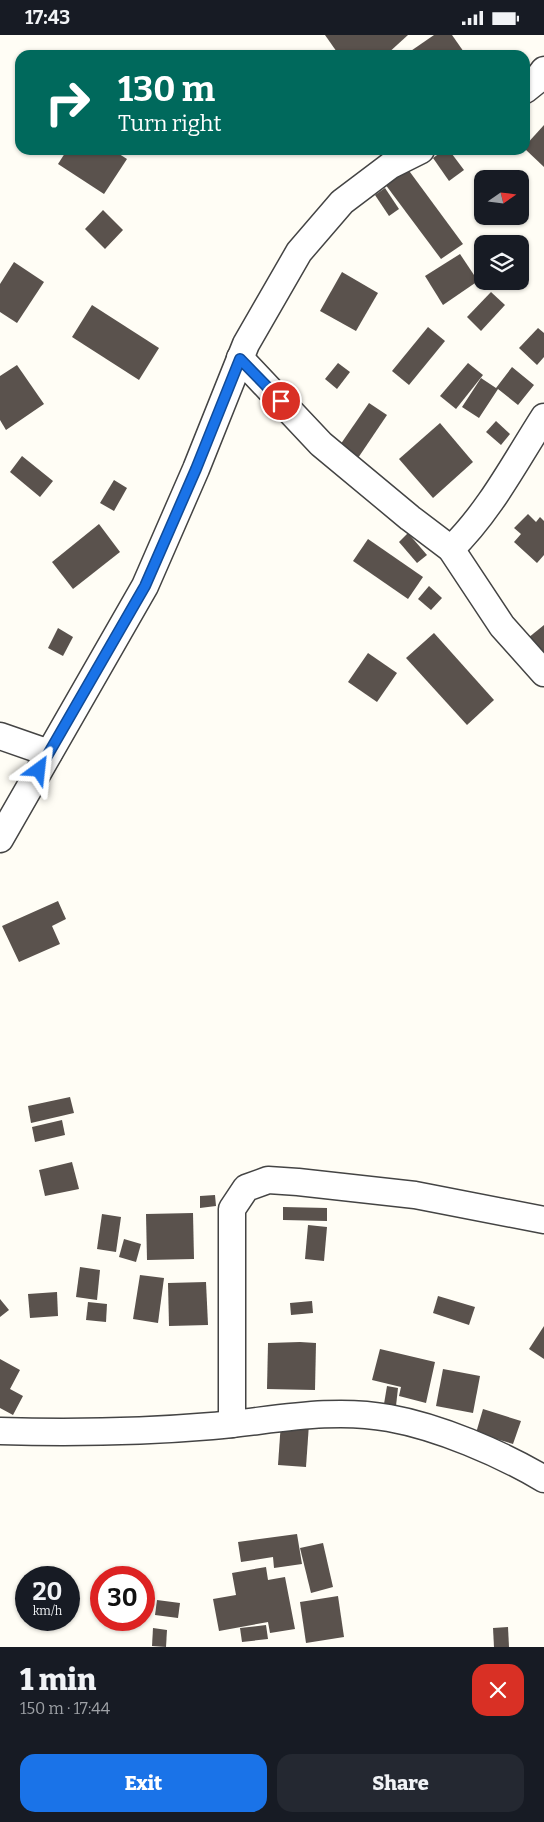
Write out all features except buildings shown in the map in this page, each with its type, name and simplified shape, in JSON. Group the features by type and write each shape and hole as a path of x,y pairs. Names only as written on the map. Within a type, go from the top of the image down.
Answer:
{"street":[{"path":"0,839 145,586 196,469 246,344 299,252 342,202 391,165 411,155"},
{"path":"240,359 321,444 410,518 451,549 502,626 544,673"},
{"path":"451,549 468,532 500,487 544,417"},
{"path":"0,736 49,753"},
{"path":"232,1424 232,1209 246,1188 268,1180 308,1183 415,1195 544,1220"},
{"path":"0,1431 110,1433 232,1424 319,1414 362,1415 389,1418 450,1436 489,1451 544,1479"}],"route":[{"path":"39,770 145,586 196,469 240,359 281,401"}]}
